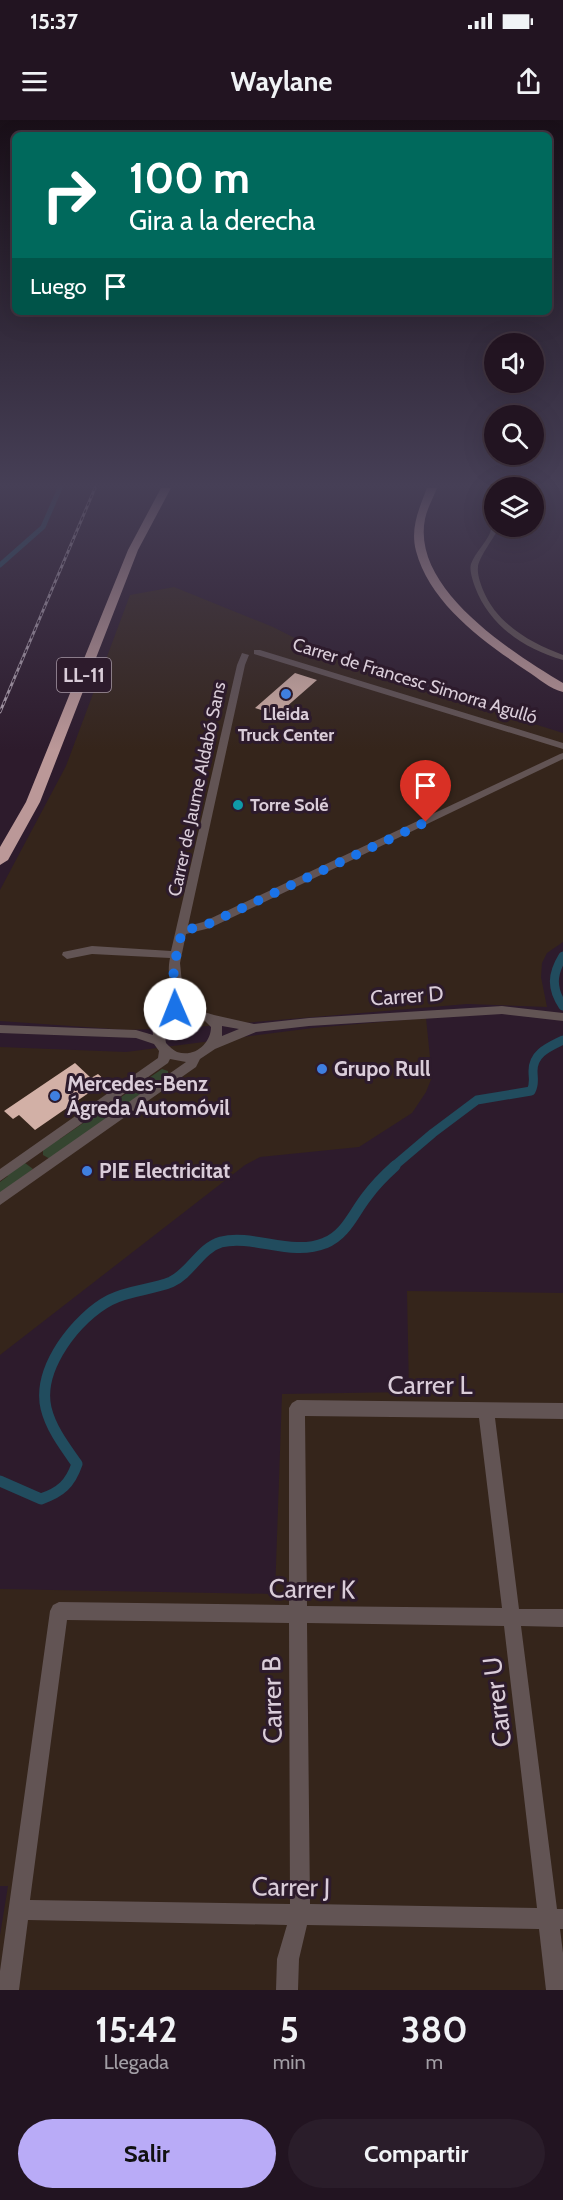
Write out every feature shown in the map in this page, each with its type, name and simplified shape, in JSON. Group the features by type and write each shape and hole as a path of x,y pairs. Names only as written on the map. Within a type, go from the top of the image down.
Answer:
{"highway":[{"name":"LL-11","path":"0,841 24,796 115,575"},
{"name":"LL-11","path":"0,860 37,794 123,575"},
{"path":"433,575 459,612 488,638 563,688"},
{"path":"444,575 465,605 486,626 516,650 563,679"}],"street":[{"path":"476,575 479,596 494,616 521,639 543,652 563,658"},
{"name":"Carrer de Francesc Simorra Agulló","path":"245,655 243,652 247,649 563,746"},
{"name":"Carrer de Jaume Aldabó Sans","path":"172,1016 177,993 174,974 176,955 245,655"},
{"path":"182,931 206,925 563,754 561,749 563,746"},
{"path":"66,955 92,950 176,955"},
{"path":"0,1199 184,1069 195,1056 213,1045 218,1032 210,1019 197,1013 177,993"},
{"name":"Carrer D","path":"210,1019 254,1028 491,1011 530,1012 563,1017"},
{"path":"0,1029 136,1034 161,1025 172,1016 184,1012 197,1013"},
{"path":"161,1025 162,1051 170,1065 184,1069"},
{"name":"Carrer D","path":"213,1045 254,1028"},
{"path":"136,1034 162,1051 182,1057 195,1056"},
{"path":"0,1176 31,1155 162,1051"},
{"path":"31,1155 46,1167"},
{"name":"Carrer L","path":"297,1408 563,1411"},
{"name":"Carrer B","path":"287,1990 288,1959 300,1914 297,1408"},
{"name":"Carrer U","path":"486,1409 512,1617 556,1919 557,1990"},
{"name":"Carrer K","path":"19,1910 59,1611 563,1618"},
{"path":"8,1990 19,1910"},
{"name":"Carrer J","path":"19,1910 556,1919"}],"shaded area":[{"path":"174,587 273,627 350,666 563,733 563,942 547,953 542,963 541,977 547,1007 467,1004 196,1027 128,1030 0,1021 0,890 66,766 130,595"},
{"path":"426,1018 432,1077 426,1092 412,1113 359,1147 260,1157 245,1165 0,1355 0,1047 126,1052 313,1028"},
{"path":"407,1291 563,1293 563,1990 0,1990 0,1935 8,1886 0,1886 0,1589 275,1594 282,1394 409,1392"}],"green space":[{"path":"162,1069 168,1071 168,1075 50,1159 43,1155 43,1149 58,1138 60,1139"},
{"path":"25,1163 33,1169 0,1194 0,1182 8,1176 6,1174"}],"building":[{"name":"Lleida Truck Center","path":"295,673 317,680 277,715 255,708"},
{"name":"Mercedes-Benz Ágreda Automóvil","path":"75,1063 91,1078 98,1074 106,1081 35,1130 19,1115 13,1119 4,1111"}],"waterway":[{"path":"563,956 554,981 556,993 563,1006"},
{"path":"393,1167 477,1100 531,1091 534,1065 539,1055 563,1040"},
{"path":"0,1481 41,1499 59,1490 71,1477 77,1464 51,1423 46,1408 45,1393 48,1377 62,1345 85,1318 97,1308 117,1297 171,1282 184,1273 207,1250 221,1242 234,1240 299,1248 325,1243 339,1235 370,1192 395,1166"}],"railway":[{"path":"0,712 58,575"}],"place":[{"name":"Lleida Truck Center","path":"286,694"},
{"name":"Torre Solé","path":"238,805"},
{"name":"Grupo Rull","path":"322,1069"},
{"name":"Mercedes-Benz Ágreda Automóvil","path":"55,1096"},
{"name":"PIE Electricitat","path":"87,1171"}],"route":[{"path":"175,1009 177,993 173,970 182,931 206,925 426,822"}]}
